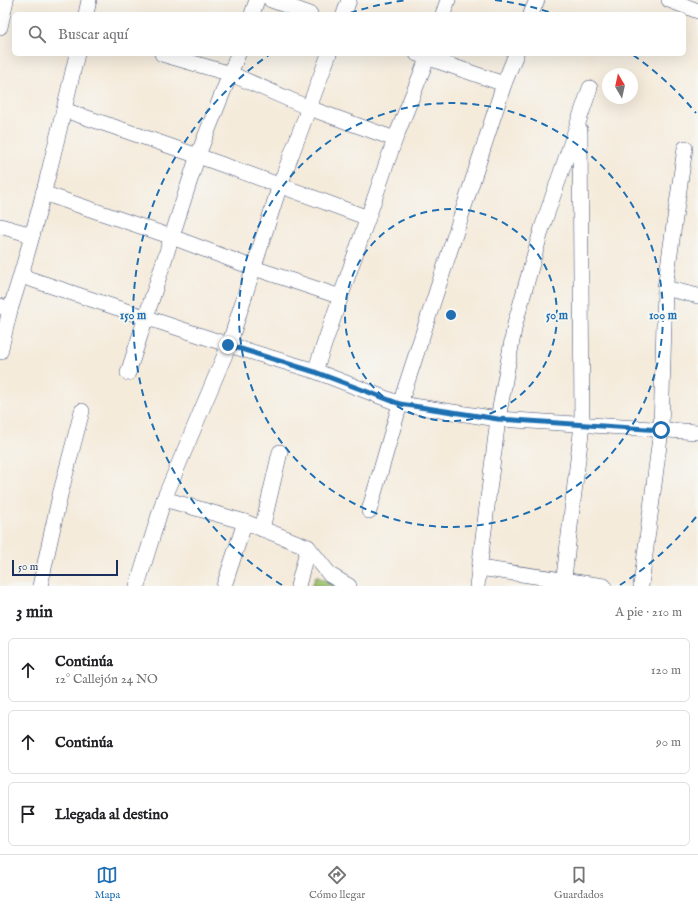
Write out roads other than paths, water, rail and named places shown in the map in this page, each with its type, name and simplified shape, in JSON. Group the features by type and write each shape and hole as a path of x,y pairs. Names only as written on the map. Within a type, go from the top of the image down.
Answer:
{"street":[{"path":"4,20 6,0"},
{"path":"86,12 88,0"},
{"path":"253,12 257,0"},
{"path":"271,0 304,12"},
{"path":"345,12 350,0"},
{"path":"444,12 448,0"},
{"path":"532,12 536,0"},
{"path":"669,0 698,11"},
{"path":"1,347 5,308 21,276 44,193 77,56"},
{"path":"169,56 231,74 309,108 395,139"},
{"path":"128,373 198,155 237,56"},
{"path":"137,586 164,499 228,345 280,184 328,56"},
{"path":"315,372 425,56"},
{"path":"428,56 504,84"},
{"path":"369,511 400,404 504,84 515,56"},
{"path":"477,586 498,419 515,324 542,228 590,88"},
{"path":"64,110 280,184 368,218"},
{"path":"564,583 582,425 580,118"},
{"path":"641,586 661,430 665,288 685,148"},
{"path":"44,193 172,237 254,268 341,297"},
{"path":"0,226 32,235"},
{"path":"21,276 228,345 315,372 400,404 498,419 698,432"},
{"path":"665,288 698,296"},
{"path":"40,586 60,495 82,410"},
{"path":"262,529 280,452"},
{"path":"164,499 245,522 308,547 330,575 349,586"},
{"path":"224,586 245,522"},
{"path":"298,586 308,547"},
{"path":"479,568 564,583 604,586"}]}
